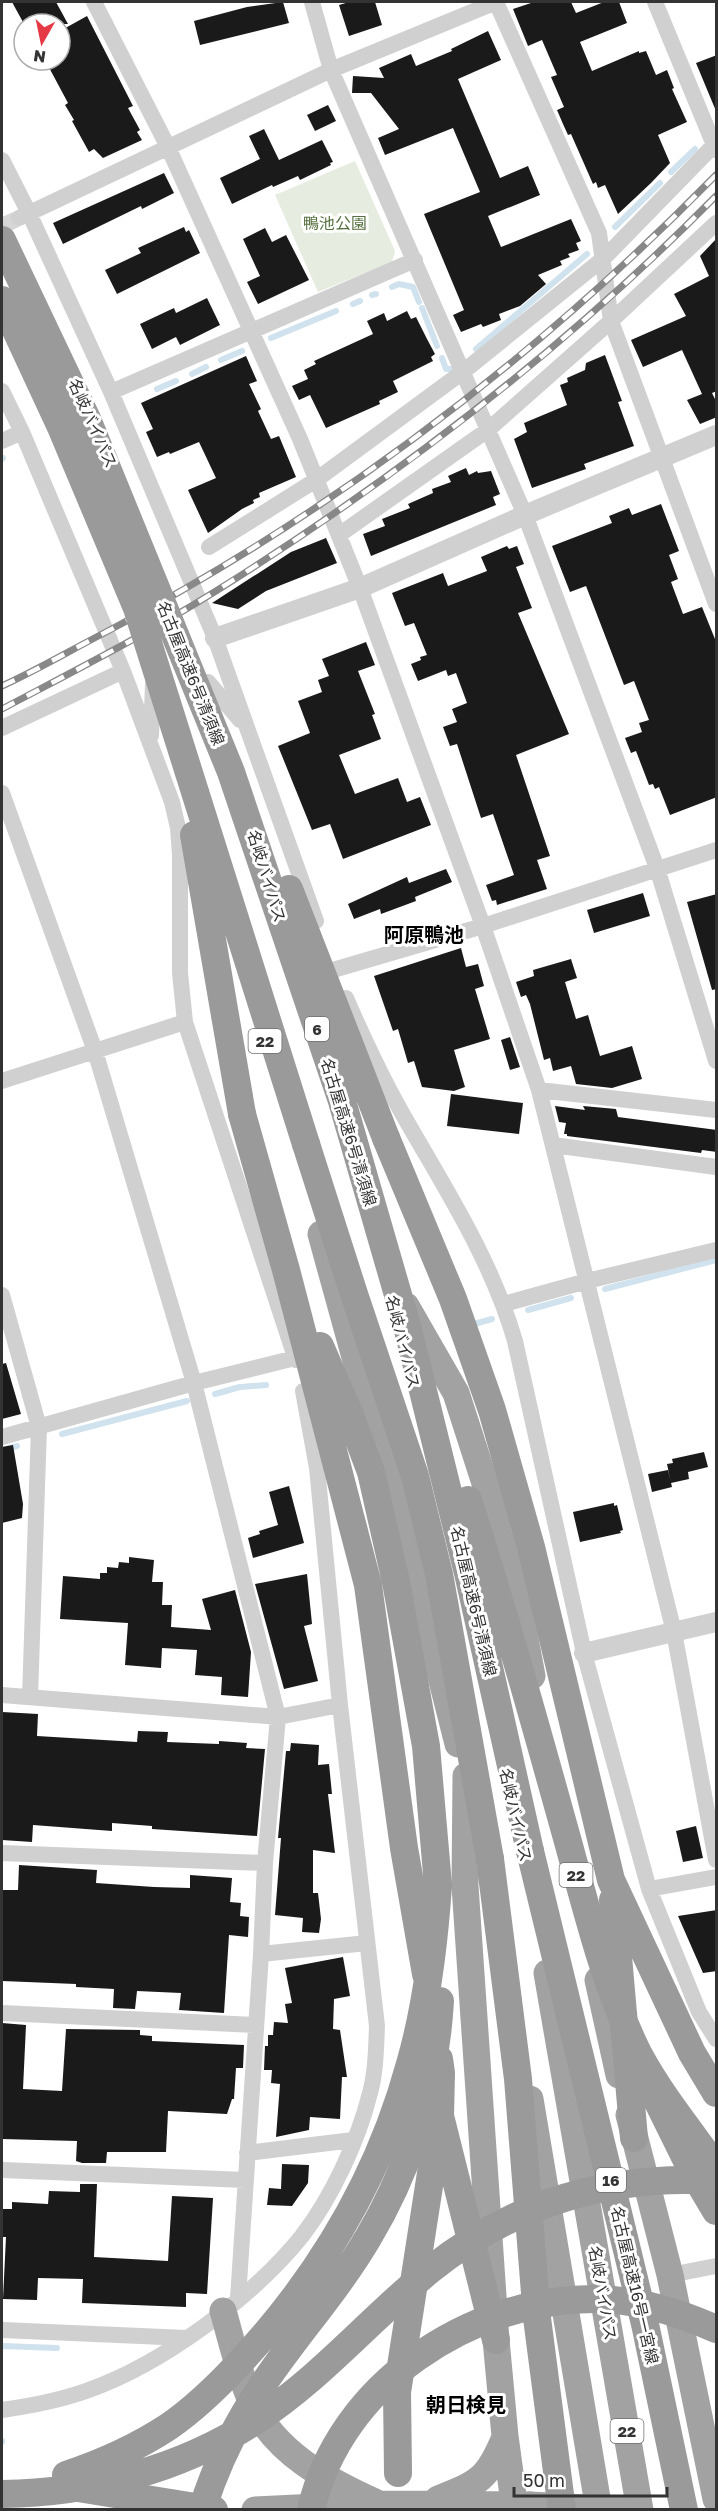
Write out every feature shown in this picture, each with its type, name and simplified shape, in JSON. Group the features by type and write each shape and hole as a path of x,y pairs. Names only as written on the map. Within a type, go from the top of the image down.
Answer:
{"highway":[{"name":"名岐バイパス","path":"13,223 87,407 208,682 385,1269 523,1838 640,2510"},
{"name":"名古屋高速6号清須線","path":"13,223 87,419 231,772 342,1101 404,1314 471,1584 530,1851"},
{"name":"名古屋高速6号清須線","path":"2,300 61,427 137,608 353,1291 416,1476 439,1574 490,1859 518,2079 537,2318 562,2510"},
{"name":"22","path":"2,327 121,597 153,681 200,825 348,1328 417,1582 466,1776 536,2127 599,2510"},
{"path":"176,728 242,1114 286,1270 368,1585 404,1848 441,2073 440,2116 397,2392 398,2473"},
{"path":"231,772 264,823 386,1138 453,1299 492,1410 531,1547 611,1880 634,2138"},
{"name":"22","path":"385,1269 456,1393 494,1511 520,1612 552,1782 573,1860 610,2034 634,2138 670,2275 717,2499"},
{"path":"202,2510 221,2460 241,2418 264,2382 368,2239 407,2158 422,2115 433,2073 439,2026 441,1979 438,1885 426,1746 396,1582 371,1472 349,1413 286,1270"},
{"path":"425,1399 458,1466 512,1641 591,1925 621,2012 675,2138 717,2211"},
{"name":"22","path":"466,1776 465,1886 496,2340 505,2436 520,2506"},
{"name":"名古屋高速16号一宮線","path":"530,1851 645,2324 684,2510"},
{"path":"611,1880 692,2053 717,2093"},
{"path":"2,2488 58,2477 98,2464 133,2448 169,2426 228,2375 261,2340 319,2264 343,2227 362,2188 403,2087 430,1975 438,1885"},
{"path":"640,2056 687,2128 717,2167"},
{"path":"440,2116 496,2340"},
{"path":"2,2494 46,2491 136,2476 176,2462 217,2443 255,2421 290,2396 430,2270 463,2246 509,2219 579,2192 627,2182 670,2179 717,2181"},
{"path":"311,2510 323,2475 335,2450 352,2422 371,2399 390,2379 425,2351 482,2320 517,2309 563,2301 595,2299 662,2309 717,2329"},
{"path":"231,2305 253,2404 280,2443 297,2458 335,2484 379,2504"},
{"path":"429,2503 471,2486 485,2475 495,2462 505,2436"},
{"path":"2,2482 52,2484 214,2510"},
{"path":"255,2510 429,2503 624,2510"}],"street":[{"path":"94,2 168,147 339,535 483,926 539,1090 674,1632 717,1860"},
{"path":"312,2 331,70 525,515 657,868 717,1061"},
{"path":"13,223 331,70 496,2 599,233 611,321 660,458 717,604"},
{"path":"209,547 316,480 464,371 604,258 716,146 655,2"},
{"path":"2,160 13,223 111,392 215,638 333,970 400,1110 482,1253 504,1304 515,1341 584,1653 649,1889 699,2012 717,2038"},
{"path":"339,535 489,429 717,223"},
{"path":"111,392 415,260"},
{"path":"2,391 22,432 123,671 172,802 178,828 181,897 180,973 185,1022 296,1358 307,1407 317,1468 340,1705 377,2026 376,2058 371,2091 361,2125 331,2192 302,2236 271,2270 231,2305 187,2338 136,2369 87,2391 39,2405 2,2410"},
{"path":"2,441 22,432"},
{"path":"215,638 360,588 525,515 717,435"},
{"path":"2,728 123,671"},
{"path":"151,746 153,681"},
{"path":"208,682 248,729"},
{"path":"159,767 200,825"},
{"path":"2,793 95,1051 194,1383 278,1717 265,1863 245,2180 231,2305"},
{"path":"333,970 483,926 717,850"},
{"path":"2,1081 185,1022"},
{"path":"539,1090 717,1110"},
{"path":"553,1145 717,1167"},
{"path":"504,1304 587,1281 717,1250"},
{"path":"2,1294 39,1427 30,1697"},
{"path":"2,1437 194,1383 296,1358"},
{"path":"584,1653 717,1622"},
{"path":"2,1695 278,1717 340,1705"},
{"path":"2,1852 265,1863"},
{"path":"649,1889 717,1877"},
{"path":"261,1954 367,1943"},
{"path":"2,2013 255,2025"},
{"path":"247,2153 353,2140"},
{"path":"2,2170 245,2180"},
{"path":"670,2275 717,2266"},
{"path":"2,2330 187,2338"}],"green space":[{"name":"鴨池公園","path":"355,161 395,251 392,262 318,292 275,195"}],"building":[{"path":"12,2 56,2 61,12 17,12"},
{"path":"283,2 289,23 200,45 194,21 247,7"},
{"path":"349,2 375,2 382,25 349,36 339,5"},
{"path":"534,2 571,2 576,13 604,2 619,2 627,23 580,42 592,71 639,51 639,53 646,51 656,75 667,70 674,88 672,89 687,122 658,135 670,163 618,214 605,185 598,188 596,182 593,184 571,134 568,135 563,124 557,110 564,107 551,77 557,75 542,40 528,46 513,9"},
{"path":"87,16 133,106 128,108 140,130 137,132 142,140 103,158 94,149 89,152 72,121 74,120 65,105 68,103 51,72 72,72 72,24"},
{"path":"488,31 501,60 458,79 500,178 528,166 540,195 488,216 501,247 571,219 581,241 576,243 579,250 568,254 570,257 560,261 562,265 538,275 546,284 520,306 499,314 501,320 483,327 481,324 461,332 453,315 464,310 424,214 480,192 453,128 385,155 378,138 399,129 371,93 352,93 353,76 384,78 379,68 411,54 416,66 452,51 451,49"},
{"path":"717,55 717,111 716,111 696,63"},
{"path":"328,105 336,121 315,131 307,115"},
{"path":"264,129 279,160 322,140 333,162 300,180 298,176 273,187 272,185 232,204 220,178 260,159 249,136"},
{"path":"164,173 174,193 142,209 141,206 63,244 53,223"},
{"path":"184,227 186,232 189,230 200,253 117,294 105,270 141,253 138,248"},
{"path":"265,228 272,242 286,235 309,280 258,304 247,282 260,276 243,239"},
{"path":"717,238 717,391 712,393 717,403 717,417 700,424 687,400 702,394 682,350 643,367 631,340 686,316 674,294 709,276 700,256"},
{"path":"207,298 220,325 180,345 176,337 152,349 140,324 174,308 176,313"},
{"path":"407,311 411,319 416,317 435,354 431,357 433,361 393,381 398,392 379,401 380,404 326,428 310,395 299,400 292,386 308,379 304,370 316,364 314,361 373,334 367,321 384,313 387,321"},
{"path":"605,355 622,401 618,402 634,446 584,464 586,469 532,488 514,439 527,432 524,423 567,405 560,385 568,382 567,378 585,370 586,363"},
{"path":"246,356 257,381 249,384 261,409 258,411 271,439 279,436 296,477 259,493 260,497 253,500 254,503 208,533 188,490 216,478 199,442 157,457 146,432 153,429 141,403"},
{"path":"466,468 469,475 477,471 478,473 491,471 500,494 493,497 496,505 371,556 363,534 385,526 382,519 410,508 408,504 433,493 432,489 451,482 448,476"},
{"path":"661,504 679,551 669,555 678,579 671,582 683,614 702,607 717,644 717,797 670,815 659,787 655,789 653,784 649,785 636,751 631,753 625,738 642,732 639,723 649,720 634,681 624,685 586,586 570,592 552,546 612,523 609,516 629,508 632,515"},
{"path":"326,538 337,563 266,591 238,609 212,603 291,552"},
{"path":"507,546 509,549 517,546 524,564 516,567 532,608 518,613 569,734 516,755 550,856 537,860 547,889 497,905 496,900 492,901 486,885 514,875 493,814 481,818 457,744 450,746 443,727 457,722 452,709 467,703 456,673 448,676 446,670 418,681 411,664 427,655 414,623 405,626 392,593 443,573 448,586 487,571 481,557"},
{"path":"366,642 375,665 358,671 375,714 372,715 381,739 339,755 355,794 398,778 407,802 420,797 431,825 343,859 330,824 312,830 278,746 310,733 298,701 322,692 318,680 329,676 322,659"},
{"path":"446,869 452,882 415,897 416,901 381,914 380,909 354,919 348,904 407,877 409,883"},
{"path":"643,893 650,916 594,933 587,910"},
{"path":"717,894 717,989 712,990 687,902"},
{"path":"461,948 466,967 478,964 484,986 475,989 490,1039 454,1050 465,1087 454,1091 422,1087 414,1061 408,1063 398,1029 393,1031 374,976"},
{"path":"571,959 577,978 565,982 576,1019 588,1015 600,1056 632,1046 642,1079 612,1088 576,1084 571,1066 553,1071 550,1058 544,1060 530,1004 526,995 521,997 516,982 534,976 533,970"},
{"path":"510,1037 520,1067 510,1070 501,1040"},
{"path":"451,1094 523,1103 519,1134 447,1126"},
{"path":"555,1106 585,1110 583,1106 616,1109 618,1117 717,1130 717,1152 702,1150 701,1153 567,1136 564,1134 566,1123 559,1122"},
{"path":"6,1363 21,1414 2,1419 2,1364"},
{"path":"13,1445 23,1504 22,1518 2,1523 2,1447"},
{"path":"704,1452 708,1467 688,1472 689,1479 671,1483 667,1464 673,1463 672,1459"},
{"path":"668,1470 672,1487 652,1492 648,1474"},
{"path":"289,1486 304,1543 253,1558 248,1538 260,1534 259,1531 278,1525 269,1492"},
{"path":"614,1503 614,1506 617,1505 623,1530 620,1531 621,1533 580,1542 573,1512"},
{"path":"129,1557 154,1560 152,1582 163,1582 162,1605 172,1605 171,1627 211,1630 202,1599 235,1590 251,1652 248,1697 221,1695 222,1677 195,1675 197,1650 162,1648 161,1668 125,1665 128,1623 60,1619 63,1576 100,1579 100,1573 107,1573 107,1567 118,1568 119,1562 129,1563"},
{"path":"307,1574 312,1624 304,1626 318,1681 284,1689 255,1584"},
{"path":"2,1712 38,1714 37,1736 137,1742 138,1731 168,1732 167,1742 247,1743 246,1748 265,1749 257,1836 152,1829 152,1826 112,1823 112,1831 33,1825 32,1842 2,1840"},
{"path":"291,1743 319,1745 318,1765 329,1764 332,1794 328,1794 335,1853 313,1850 313,1893 318,1893 321,1919 319,1933 302,1932 303,1918 275,1915 281,1838 278,1838 286,1751 290,1751"},
{"path":"696,1826 703,1858 683,1862 676,1831"},
{"path":"19,1865 97,1870 96,1883 154,1887 190,1888 190,1875 232,1878 230,1902 241,1903 240,1916 249,1917 248,1937 229,1935 224,2013 179,2010 181,1993 137,1991 135,2009 113,2008 114,1989 76,1987 76,1984 2,1981 2,1890 18,1890"},
{"path":"717,1910 717,1971 703,1973 678,1916"},
{"path":"343,1957 350,1996 334,1999 333,2029 340,2030 347,2077 342,2077 340,2119 310,2117 309,2130 276,2137 280,2084 271,2083 272,2070 264,2070 265,2046 268,2046 268,2035 273,2035 274,2022 288,2023 285,2004 292,2003 285,1968"},
{"path":"2,2023 26,2025 23,2089 62,2091 66,2029 140,2030 140,2035 152,2036 152,2041 244,2045 243,2068 236,2068 234,2099 232,2099 227,2114 168,2111 166,2152 107,2152 106,2163 82,2163 76,2161 77,2141 2,2139"},
{"path":"282,2164 309,2165 308,2183 292,2206 267,2205 269,2188 281,2189"},
{"path":"80,2184 97,2184 94,2257 168,2261 172,2196 213,2198 207,2294 186,2293 186,2307 82,2303 83,2279 38,2278 37,2300 3,2299 6,2237 2,2237 2,2209 12,2209 12,2202 48,2204 49,2191 80,2192"}],"waterway":[{"path":"671,172 695,149"},
{"path":"615,227 660,183"},
{"path":"476,349 587,254"},
{"path":"392,287 399,284 413,287 419,302"},
{"path":"372,295 376,294"},
{"path":"353,304 360,301"},
{"path":"422,308 437,346"},
{"path":"271,338 336,311"},
{"path":"221,360 242,351"},
{"path":"442,358 446,369 451,369"},
{"path":"192,374 206,367"},
{"path":"157,389 176,381"},
{"path":"605,1289 716,1260"},
{"path":"528,1310 571,1298"},
{"path":"474,1324 492,1319"},
{"path":"215,1394 240,1387 266,1385"},
{"path":"62,1434 187,1401"},
{"path":"2,1450 17,1446"},
{"path":"2,2346 57,2348"}],"tunnel":[{"path":"2,226 19,218"}],"railway":[{"path":"2,686 190,586 272,536 352,483 504,368 648,242 716,175"},
{"path":"2,709 190,607 350,503 478,408 539,358 600,306 716,196"}],"district":[{"name":"阿原鴨池","path":"424,934"},
{"name":"朝日検見","path":"466,2404"}]}
